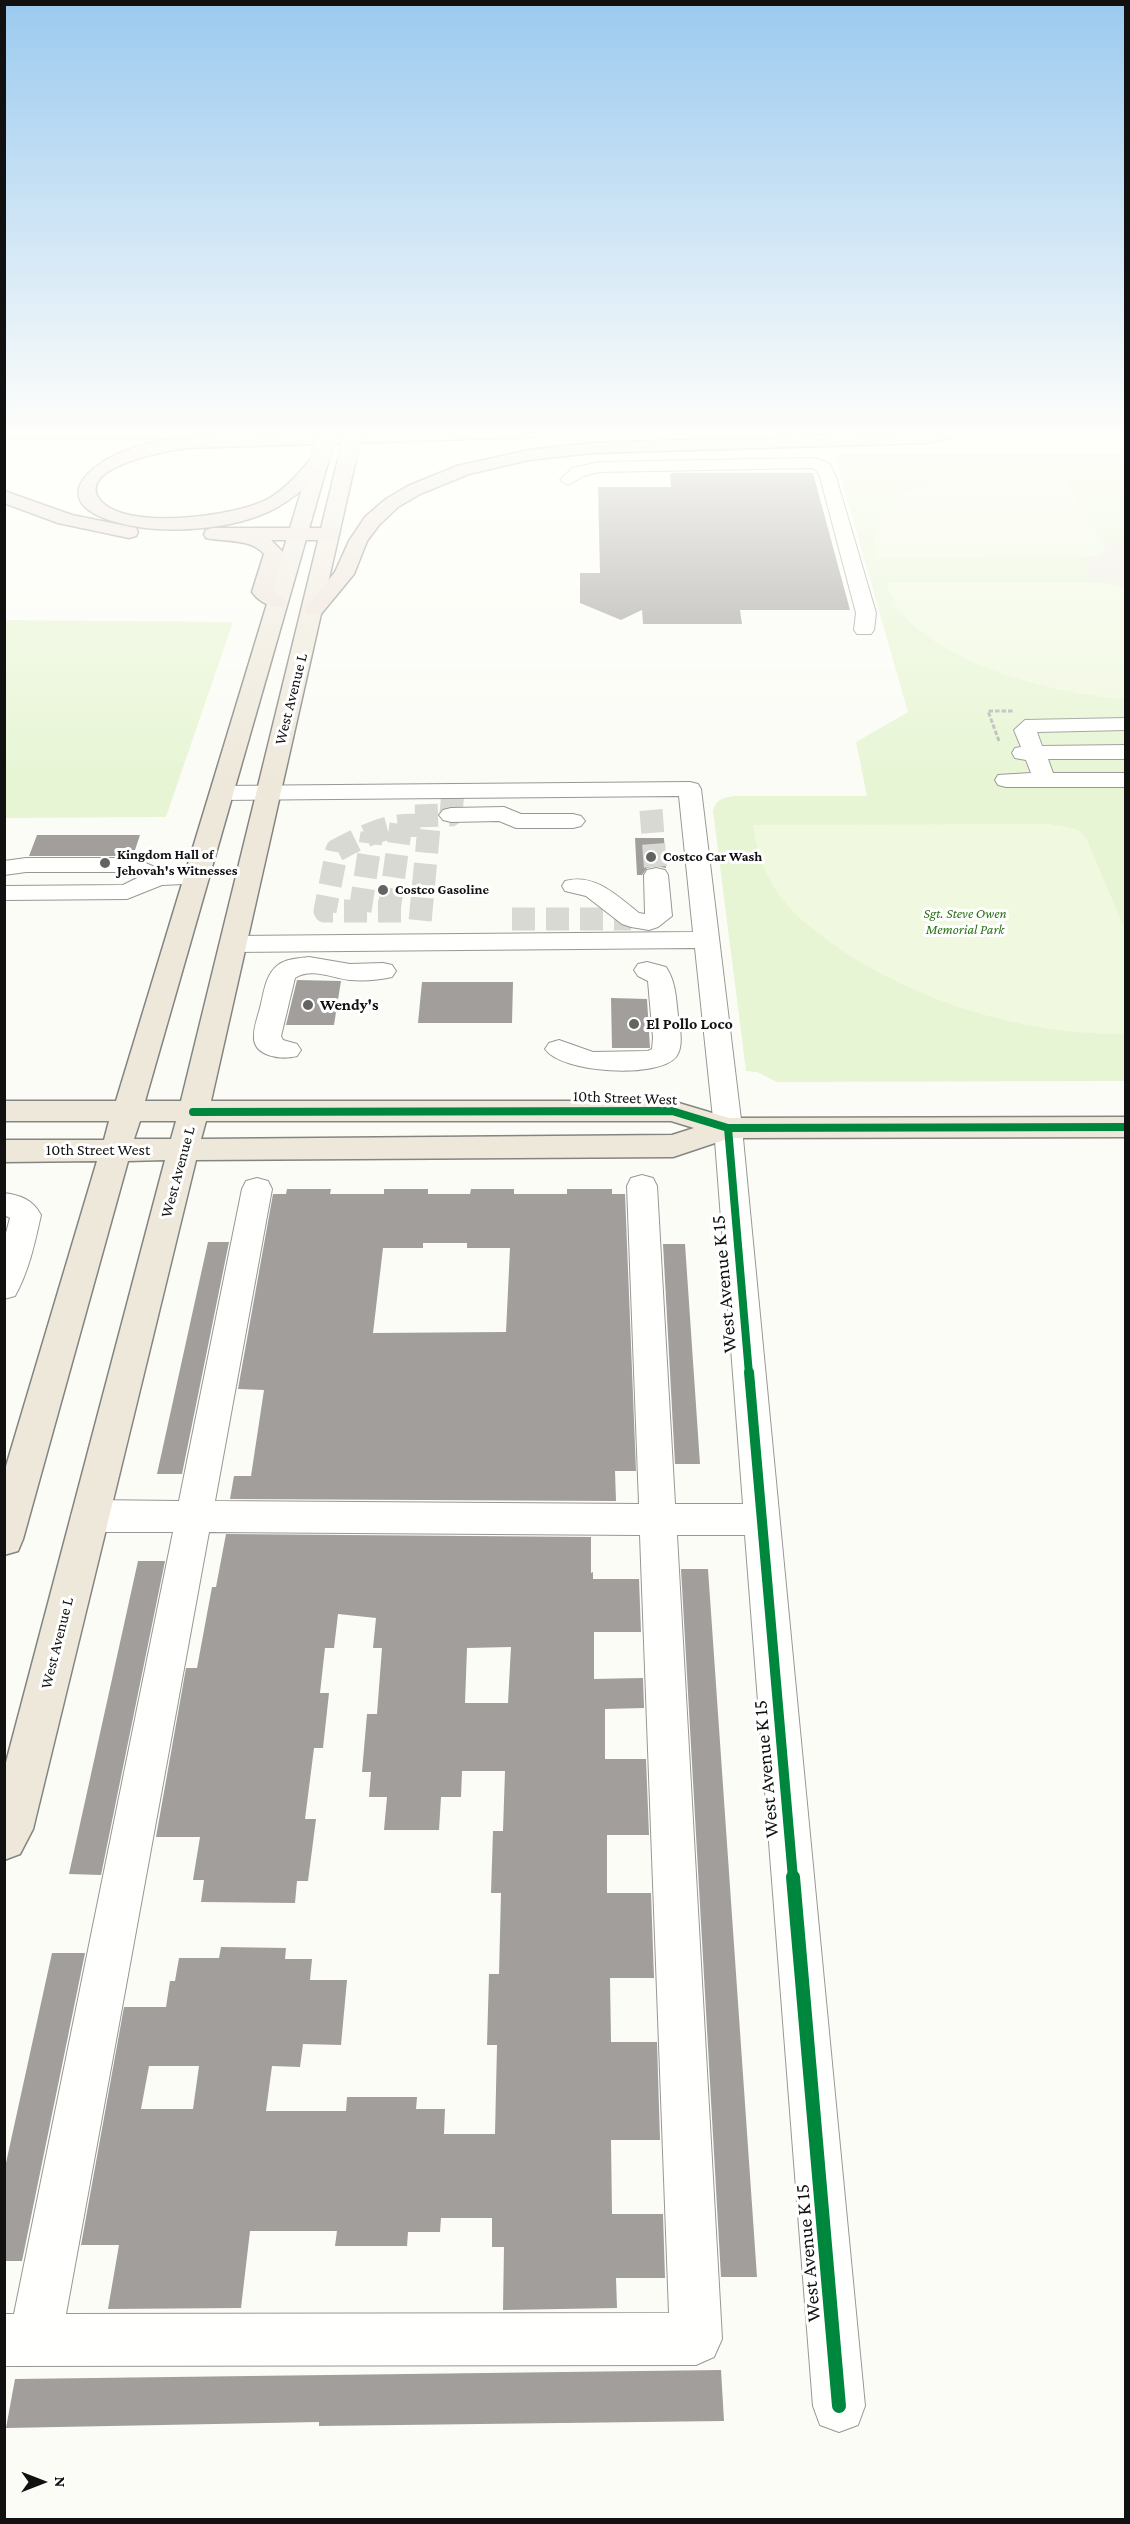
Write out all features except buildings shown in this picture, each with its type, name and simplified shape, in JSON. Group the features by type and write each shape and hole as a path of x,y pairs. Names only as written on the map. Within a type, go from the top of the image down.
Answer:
{"highway":[{"path":"271,550 274,553 262,592 277,602"},
{"path":"314,610 344,574 354,550"}],"main road":[{"path":"6,1528 293,550"},
{"name":"West Avenue L","path":"4,1838 10,1829 193,1112 327,550"},
{"name":"10th Street West","path":"4,1111 672,1111 728,1128 1125,1127"},
{"name":"10th Street West","path":"4,1151 673,1146 728,1128"}],"street":[{"path":"848,550 866,613 864,630"},
{"path":"1045,780 1029,752 1025,730 1033,724 1125,724"},
{"path":"1029,752 1125,752"},
{"path":"1006,780 1125,780"},
{"name":"West Avenue K 15","path":"267,793 650,800 690,789 728,1128 839,2406"},
{"path":"221,793 267,793"},
{"path":"451,815 504,814 516,821 573,821"},
{"path":"6,865 135,865 158,878"},
{"path":"573,886 594,890 632,919 649,922 659,916 656,875"},
{"path":"4,893 128,892 158,878 196,878"},
{"path":"233,944 512,930 707,940"},
{"path":"287,1050 275,1048 268,1042 267,1036 280,979 290,967 326,966 347,971 383,971"},
{"path":"559,1049 575,1057 592,1061 654,1060 665,1053 667,1038 661,981 657,973 647,969"},
{"path":"257,1189 193,1516 20,2340 696,2339 642,1186"},
{"path":"4,1204 14,1205 26,1215 17,1252 4,1287"},
{"path":"89,1516 762,1520"}],"green space":[{"name":"Sgt. Steve Owen Memorial Park","path":"862,550 1125,550 1125,1081 777,1082 757,1072 746,1071 714,807 720,800 734,796 867,796 856,742 908,712"},
{"path":"877,550 1105,550 1099,557 878,558"},
{"path":"886,583 1102,583 1123,587 1126,589 1125,699 1036,684 973,662 945,648 920,631 901,612"},
{"path":"5,620 233,622 166,817 5,818"},
{"path":"1050,824 1076,829 1086,837 1125,930 1125,1034 1049,1029 1011,1022 936,999 866,966 810,927 781,897 758,851 753,825"}],"shaded area":[{"path":"1125,550 1125,586 1108,581 1092,581 1086,570 1091,569 1088,563 1083,563 1080,558 1102,555 1106,551"}],"tunnel":[{"path":"415,816 451,815 453,790"},
{"path":"651,810 656,875"},
{"path":"372,834 401,826"},
{"path":"389,911 401,826"},
{"path":"401,826 429,827 420,922"},
{"path":"360,911 325,911 337,850 372,834"},
{"path":"360,911 372,834"},
{"path":"360,911 389,911"},
{"path":"389,911 401,911"},
{"path":"512,919 631,919"}],"cycle path":[{"path":"193,1112 672,1111 728,1128 1126,1127"},
{"path":"728,1128 839,2406"}],"place":[{"name":"Costco Car Wash","path":"651,857"},
{"name":"Kingdom Hall of Jehovah's Witnesses","path":"105,863"},
{"name":"Costco Gasoline","path":"383,890"},
{"name":"Wendy's","path":"308,1005"},
{"name":"El Pollo Loco","path":"634,1024"}]}
